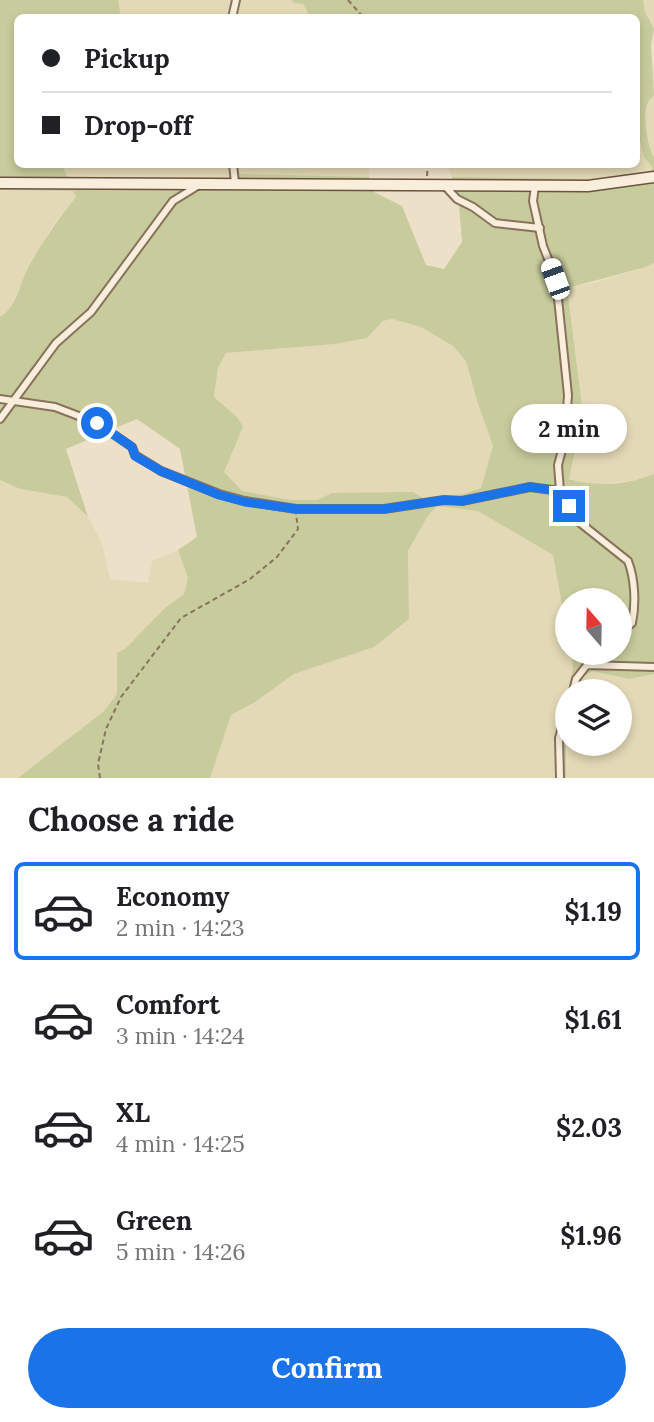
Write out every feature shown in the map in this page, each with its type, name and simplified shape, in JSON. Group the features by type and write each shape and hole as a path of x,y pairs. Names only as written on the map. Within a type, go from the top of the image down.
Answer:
{"street":[{"path":"233,168 235,183"},
{"path":"0,183 588,186 654,177"},
{"path":"0,419 56,343 91,312 173,201 201,184"},
{"path":"443,184 457,199 495,223 540,229"},
{"path":"535,186 533,201 555,279 568,395 565,439 558,465 560,491 579,522 628,561 635,605 632,623"},
{"path":"0,399 55,407 97,423 132,447 135,456 161,471 219,495 245,502 296,509 384,509 444,500 462,501 530,487 560,491"},
{"path":"576,679 587,665 654,667"},
{"path":"559,756 560,778"}],"path":[{"path":"348,0 360,14"},
{"path":"426,184 428,168"},
{"path":"100,778 98,764 106,729 121,697 181,618 250,579 277,557 298,529 296,509"}],"shaded area":[{"path":"118,0 231,0 228,14 120,14"},
{"path":"241,0 291,0 318,14 238,14"},
{"path":"643,0 654,0 654,29 645,12"},
{"path":"654,95 654,157 650,152 646,120 647,105"},
{"path":"640,142 644,157 652,167 652,172 597,179 452,177 448,168 640,168"},
{"path":"63,168 229,168 231,179 72,179 68,178"},
{"path":"237,168 369,168 369,177 239,174"},
{"path":"0,190 73,191 76,197 52,226 27,270 11,310 0,317"},
{"path":"654,263 654,474 642,479 594,485 569,479 583,414 567,288 600,281"},
{"path":"392,319 421,327 453,346 466,361 493,446 481,488 463,494 423,498 332,493 317,500 291,500 241,491 224,472 243,427 238,418 214,398 218,368 226,353 335,344 367,338 383,321"},
{"path":"0,480 20,489 67,497 88,517 102,543 110,579 148,583 152,561 178,550 188,578 184,594 166,607 125,649 117,653 117,694 104,711 18,778 0,778"},
{"path":"437,506 478,511 553,555 559,588 555,588 555,665 573,665 573,668 571,679 555,679 555,778 210,778 230,715 255,702 294,674 373,647 409,619 408,551 427,517"},
{"path":"592,671 629,679 582,679"},
{"path":"654,674 654,778 566,778 567,756 632,756 632,679 629,679"}],"green space":[{"path":"0,0 118,0 120,14 14,14 14,168 63,168 68,178 72,179 230,179 229,168 237,168 240,174 369,177 374,192 402,206 426,265 444,269 462,242 458,191 452,177 597,179 652,172 640,142 640,14 309,14 303,4 291,0 643,0 645,12 654,29 651,45 654,95 648,104 646,116 648,140 654,157 654,263 567,288 583,414 569,479 611,484 654,474 654,674 629,679 592,671 582,679 571,679 573,665 632,665 632,588 559,588 553,555 478,511 437,506 427,517 408,551 409,619 374,647 294,674 255,702 231,715 210,778 18,778 104,711 117,694 117,653 125,649 166,607 184,594 188,578 178,550 197,537 180,449 137,419 66,449 88,517 67,497 20,489 0,480 0,317 11,307 34,257 76,197 73,191 0,190","holes":["392,319 421,327 453,346 466,361 493,446 481,488 463,494 423,498 413,492 332,493 317,500 291,500 242,491 224,472 243,427 238,418 214,397 218,368 226,353 335,344 367,338 383,321"]},
{"path":"556,756 566,756 566,778 555,778"}],"route":[{"path":"97,423 132,447 135,456 161,471 219,495 245,502 296,509 384,509 444,500 462,501 530,487 560,491 569,506"}]}
